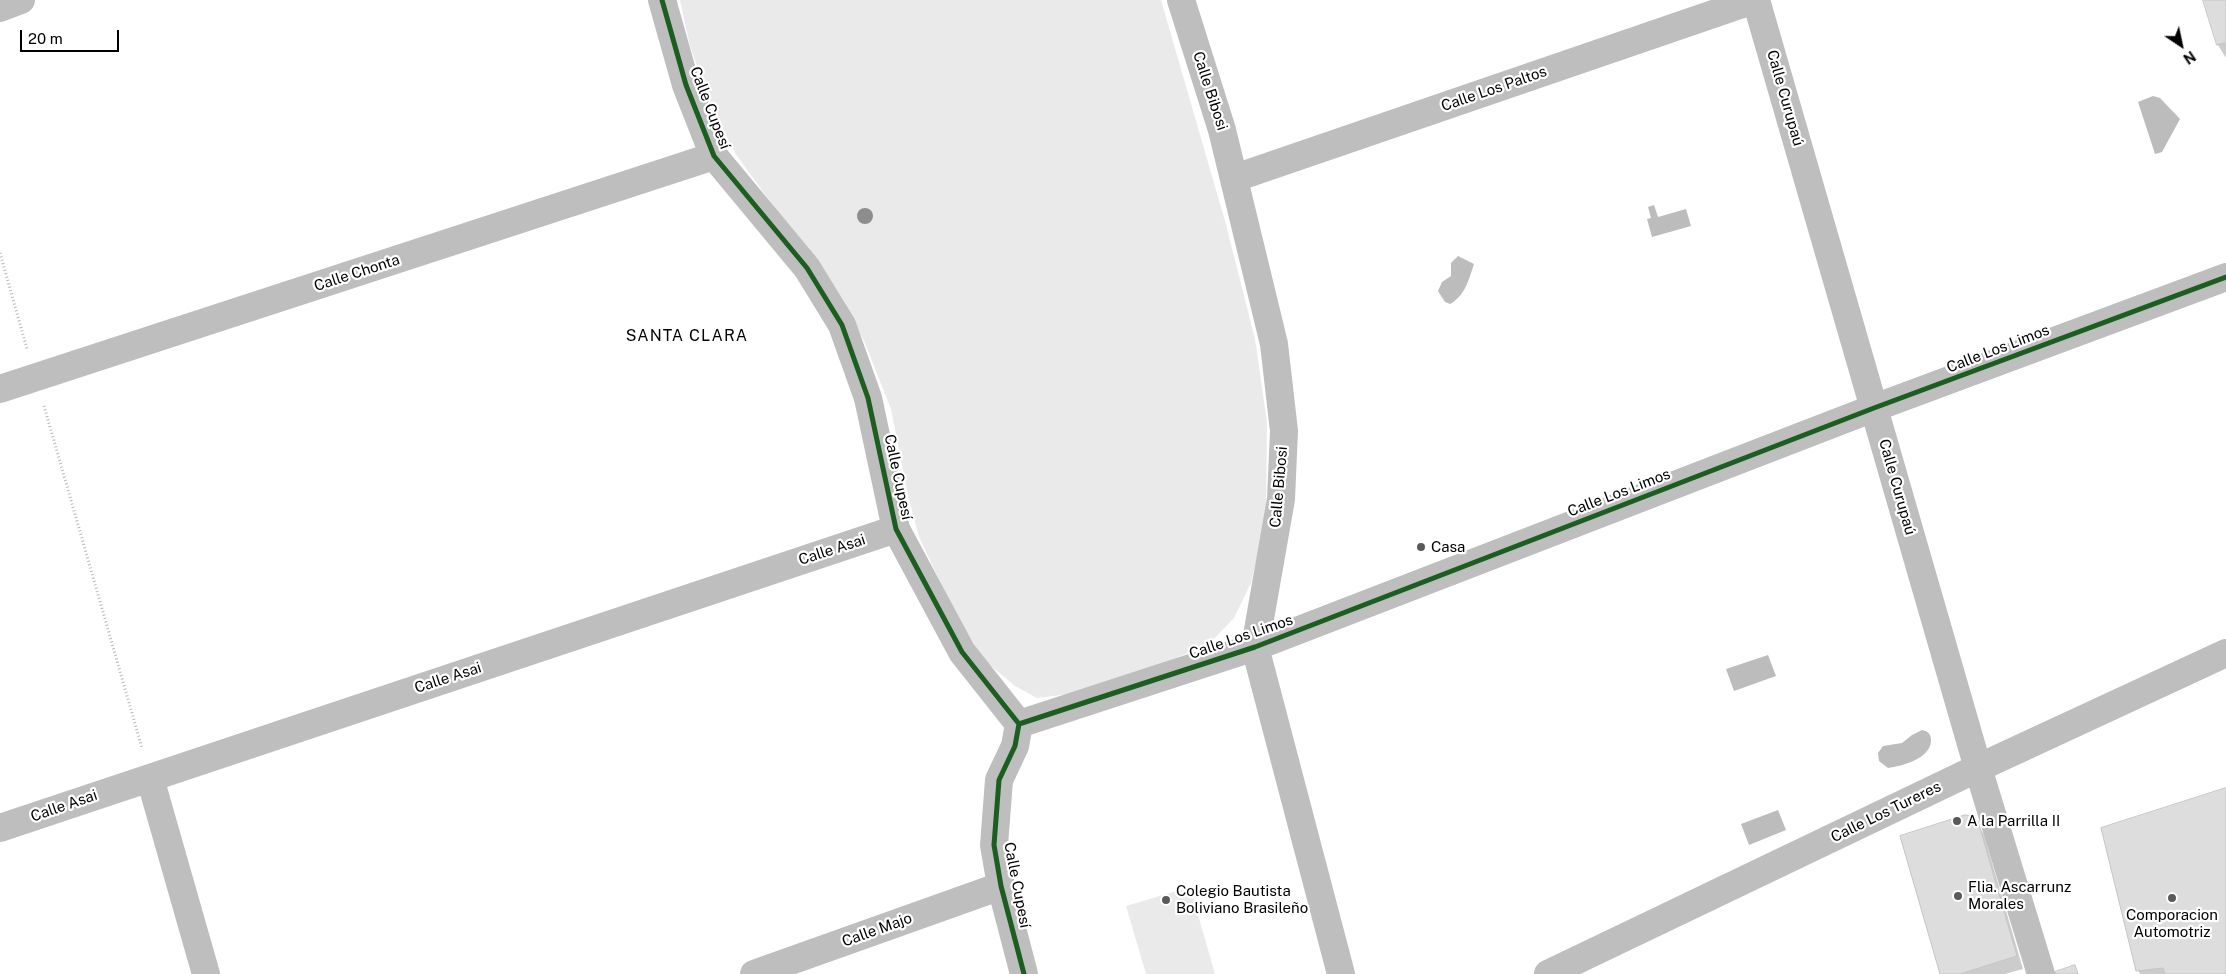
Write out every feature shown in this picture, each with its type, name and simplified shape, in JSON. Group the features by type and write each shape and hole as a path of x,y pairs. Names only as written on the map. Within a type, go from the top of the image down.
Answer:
{"street":[{"path":"0,8 21,0"},
{"name":"Calle Cupesí","path":"662,0 686,85 714,156 807,268 842,325 868,398 896,529 962,652 1019,724 1015,746 999,780 994,845 1001,886 1024,974"},
{"name":"Calle Bibosi","path":"1181,0 1235,178 1274,344 1284,431 1281,499 1255,647 1341,974"},
{"name":"Calle Los Paltos","path":"1235,178 1755,0"},
{"name":"Calle Curupaú","path":"1755,0 1978,768 2041,974"},
{"name":"Calle Chonta","path":"0,389 714,156"},
{"name":"Calle Los Limos","path":"1019,724 1255,647 1874,408 2226,277"},
{"name":"Calle Asai","path":"0,828 896,529"},
{"name":"Calle Los Tureres","path":"1548,974 1978,768 2226,653"},
{"path":"150,778 206,974"},
{"name":"Calle Majo","path":"754,974 1001,886"}],"path":[{"path":"0,253 150,778"}],"shaded area":[{"path":"680,0 1161,0 1225,221 1255,339 1267,422 1266,518 1251,583 1234,618 1208,645 1163,663 1069,694 1037,698 1015,686 984,660 957,618 919,537 908,495 891,409 864,341 842,301 735,153 711,105 690,46"},
{"path":"2153,96 2160,98 2180,119 2162,152 2155,154 2138,102"},
{"path":"1654,205 1658,217 1686,209 1691,226 1652,237 1647,219 1651,218 1648,207"},
{"path":"1458,256 1474,264 1463,292 1450,304 1445,302 1438,291 1442,282 1451,276 1451,263"},
{"path":"1768,655 1776,676 1734,691 1726,669"},
{"path":"1922,730 1929,734 1931,741 1926,753 1921,757 1888,768 1879,761 1878,753 1883,746 1902,743"},
{"path":"1778,810 1786,830 1749,845 1741,824"},
{"path":"1190,887 1215,974 1146,974 1126,906"}],"building":[{"path":"2203,0 2226,0 2226,42 2217,45"},
{"name":"Comporacion Automotriz","path":"2226,788 2226,974 2165,974 2163,968 2136,971 2101,828"},
{"name":"Flia. Ascarrunz Morales","path":"1965,815 1973,816 1978,821 2017,956 1960,974 1940,974 1900,836"},
{"path":"2075,965 2078,974 2055,974 2055,972"}],"cycle path":[{"path":"662,0 686,85 714,156 807,268 842,325 868,398 896,529 962,652 1019,724 1015,746 999,780 994,845 1001,886 1024,974"},
{"path":"1019,724 1255,647 1874,408 2226,277"}],"place":[{"name":"Casa","path":"1421,547"},
{"name":"A la Parrilla II","path":"1957,821"},
{"name":"Flia. Ascarrunz Morales","path":"1958,896"},
{"name":"Comporacion Automotriz","path":"2172,898"},
{"name":"Colegio Bautista Boliviano Brasileño","path":"1166,900"}],"district":[{"name":"SANTA CLARA","path":"687,336"}]}
